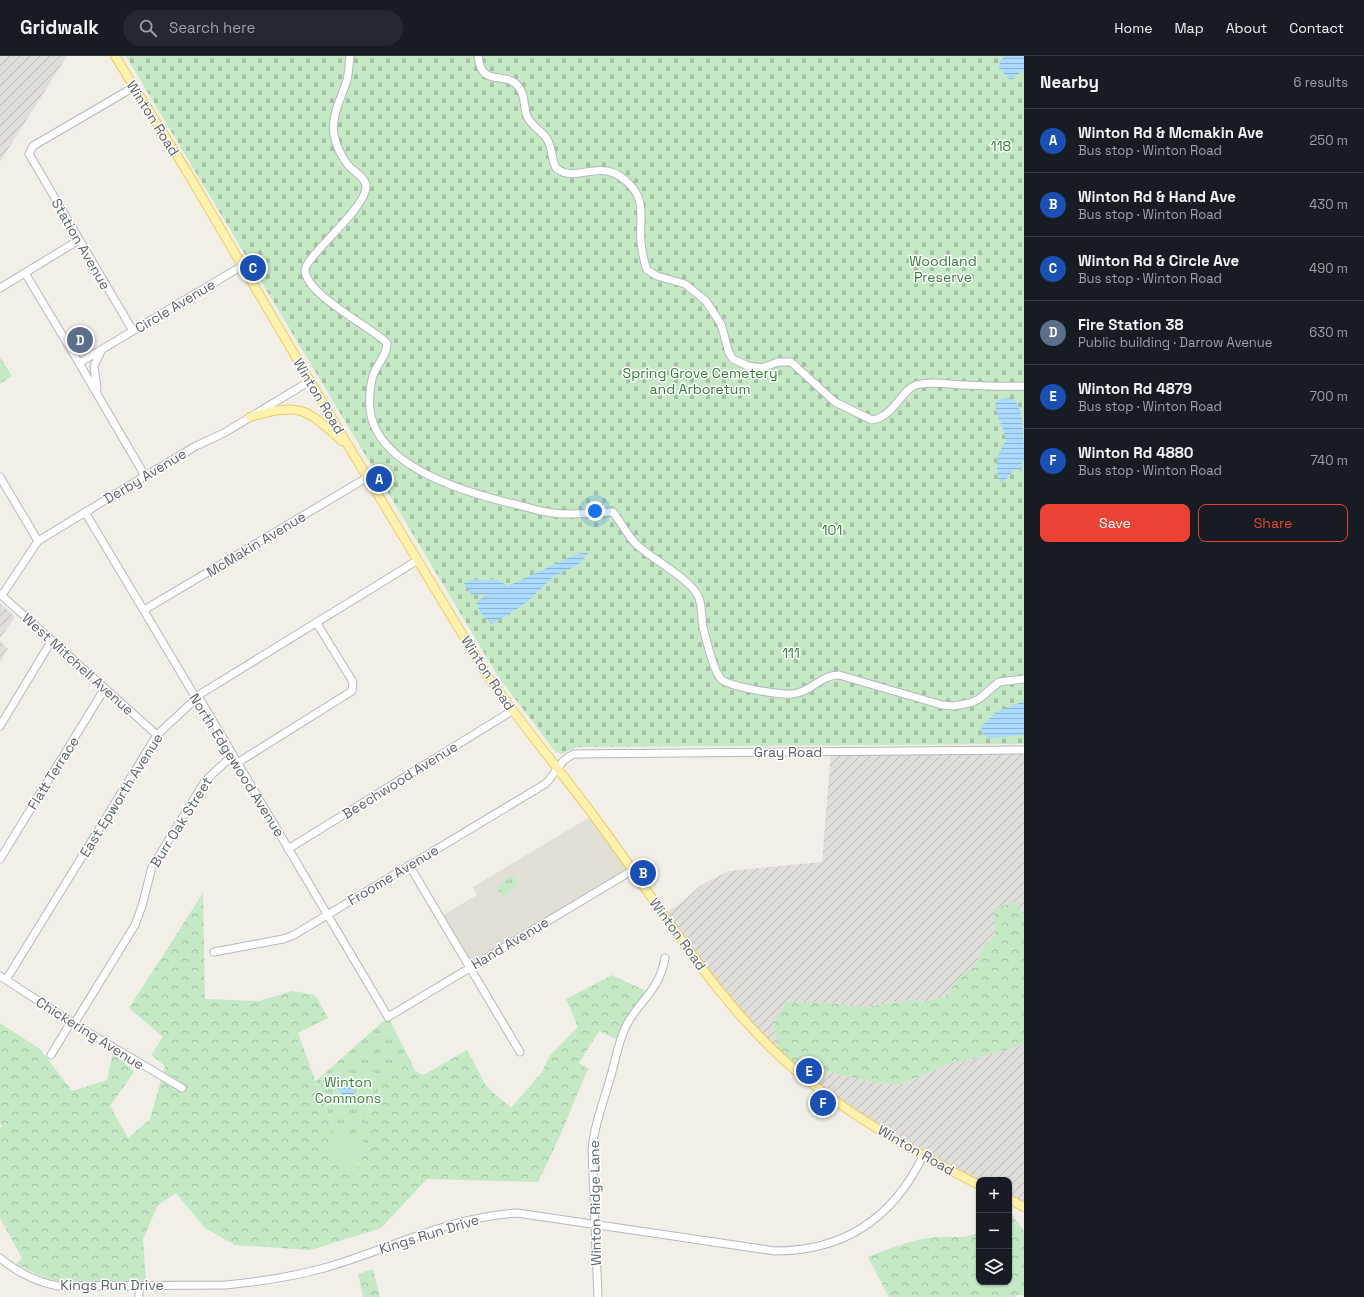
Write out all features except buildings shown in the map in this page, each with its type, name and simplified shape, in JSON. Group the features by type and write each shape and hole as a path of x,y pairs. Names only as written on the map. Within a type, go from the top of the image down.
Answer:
{"main road":[{"name":"Winton Road","path":"115,56 186,170 349,447 487,675 512,711 557,767 633,870 713,982 759,1036 800,1074 821,1090 923,1156 976,1183"},
{"path":"250,417 278,409 305,412 313,416 349,447"},
{"path":"1012,1201 1024,1207"}],"street":[{"path":"350,56 347,78 335,110 334,136 349,166 363,179 366,187 364,194 357,205 323,247 309,259 305,268 306,274 314,287 356,322 376,334 387,343 387,350 374,374 370,410 378,433 389,448 421,471 471,493 552,513 583,514 613,512 635,544 675,574 698,594 703,627 714,662 719,675 726,682 758,690 792,694 806,691 828,676 839,675 942,705 953,706 970,703 979,699 999,682 1024,679"},
{"path":"478,56 480,66 484,74 493,78 513,82 521,91 527,117 547,139 552,148 556,168 561,172 576,174 608,169 625,180 632,187 638,197 641,209 641,242 647,270 657,276 685,284 706,301 721,324 728,353 733,359 756,368 762,368 778,362 791,362 836,402 872,420 878,420 885,415 914,385 928,383 1024,386"},
{"name":"Station Avenue","path":"134,87 33,146 30,151 30,157 134,331"},
{"path":"0,288 79,240"},
{"name":"Circle Avenue","path":"145,476 79,363 242,266"},
{"path":"25,273 79,363"},
{"name":"Circle Avenue","path":"98,395 94,366 96,358 108,345"},
{"name":"Derby Avenue","path":"1,594 38,541 145,476 250,417 310,381"},
{"path":"0,477 38,541"},
{"name":"McMakin Avenue","path":"144,610 368,477"},
{"name":"North Edgewood Avenue","path":"85,512 192,693 197,697 233,755 388,1017"},
{"name":"East Epworth Avenue","path":"3,978 157,735 197,697 418,560"},
{"name":"West Mitchell Avenue","path":"1,594 157,735"},
{"path":"237,762 352,691 352,682 316,622"},
{"path":"0,726 52,640"},
{"name":"Flatt Terrace","path":"0,859 105,688"},
{"name":"Beechwood Avenue","path":"288,849 512,711"},
{"name":"Gray Road","path":"557,767 565,758 574,754 1024,750"},
{"name":"Burr Oak Street","path":"51,1055 135,925 142,906 152,867 204,781 233,755"},
{"name":"Froome Avenue","path":"214,952 289,937 545,784 553,776 557,767"},
{"path":"409,865 520,1052"},
{"name":"Hand Avenue","path":"388,1017 633,870"},
{"name":"Winton Ridge Lane","path":"598,1297 592,1150 595,1126 626,1028 637,1009 655,988 663,968 664,958"},
{"name":"Chickering Avenue","path":"3,978 73,1023 182,1088"},
{"name":"Kings Run Drive","path":"0,1258 24,1275 47,1284 77,1287 225,1285 267,1281 324,1268 444,1226 495,1215 522,1213 775,1250 805,1249 821,1246 856,1232 878,1217 904,1190 923,1156"},
{"path":"139,1286 139,1297"}],"shaded area":[{"path":"0,56 67,56 0,162"},
{"path":"0,603 15,617 0,638"},
{"path":"0,641 8,649 0,662"},
{"path":"1024,750 1024,914 1015,902 995,937 983,947 975,967 964,972 945,997 921,1002 914,999 866,1007 829,1003 773,1023 780,1056 759,1036 663,914 681,903 701,885 729,871 822,862 831,752"},
{"path":"593,815 633,870 470,967 440,917 477,895 473,887"},
{"path":"1024,1045 1024,1207 1012,1201 1012,1177 976,1177 976,1183 923,1156 811,1083 828,1072 877,1083 902,1084 952,1063 969,1060"}],"green space":[{"name":"Spring Grove Cemetery and Arboretum","path":"126,56 1024,56 1024,744 577,747 561,754 555,751 498,676"},
{"path":"0,357 12,376 0,384"},
{"path":"514,876 518,886 503,897 497,888 503,882"},
{"path":"203,893 205,999 259,1001 292,991 315,995 328,1018 298,1033 337,1140 329,1154 355,1170 370,1146 366,1117 394,1061 423,1075 467,1050 486,1086 511,1108 542,1072 550,1055 578,1027 566,999 612,975 648,992 631,1013 616,1039 599,1031 579,1063 588,1069 559,1138 538,1182 427,1179 381,1228 311,1250 235,1245 205,1228 176,1193 158,1205 143,1239 146,1281 66,1283 45,1278 16,1264 22,1258 0,1218 0,1130 2,1126 0,1122 0,1023 40,1049 72,1091 107,1080 113,1051 134,1072 110,1106 128,1138 150,1119 165,1066 151,1055 163,1037 129,1008"},
{"path":"1015,902 1024,914 1024,1045 969,1060 952,1063 902,1084 877,1083 828,1072 811,1083 780,1056 773,1023 787,1002 829,1003 866,1007 914,999 921,1002 945,997 964,972 975,967 983,947 995,937 994,909"},
{"name":"Winton Commons","path":"388,1017 416,1072 394,1061 366,1117 370,1146 328,1154 337,1140 316,1081"},
{"path":"344,1129 370,1146 355,1170 328,1154"},
{"path":"1012,1215 1024,1231 1024,1295 1017,1295 1016,1297 889,1297 868,1257 921,1239 964,1237 976,1233 976,1285 1012,1285"},
{"path":"373,1269 380,1297 363,1297 358,1274"}],"water":[{"path":"1005,56 1024,56 1024,70 1010,80 999,68 1000,61"},
{"path":"999,399 1012,399 1016,402 1019,408 1024,453 1021,472 1014,469 1007,479 1000,482 997,470 997,460 1000,450 1006,440 998,418 995,404"},
{"path":"589,552 578,565 554,576 527,602 491,624 481,613 476,602 488,594 472,595 464,583 473,579 481,581 496,579 508,586 577,554"},
{"path":"1024,701 1024,735 989,738 982,733 981,727 996,712"},
{"path":"341,1077 355,1093 347,1100 333,1084"}],"place":[{"name":"Winton Rd & Circle Ave","path":"253,268"},
{"name":"Fire Station 38","path":"80,340"},
{"name":"Winton Rd & Mcmakin Ave","path":"379,479"},
{"name":"Winton Rd & Hand Ave","path":"643,873"},
{"name":"Winton Rd 4879","path":"809,1071"},
{"name":"Winton Rd 4880","path":"823,1103"}],"park label":[{"name":"118","path":"1001,146"},
{"name":"Woodland Preserve","path":"943,270"},
{"name":"101","path":"832,530"},
{"name":"111","path":"791,653"}]}
